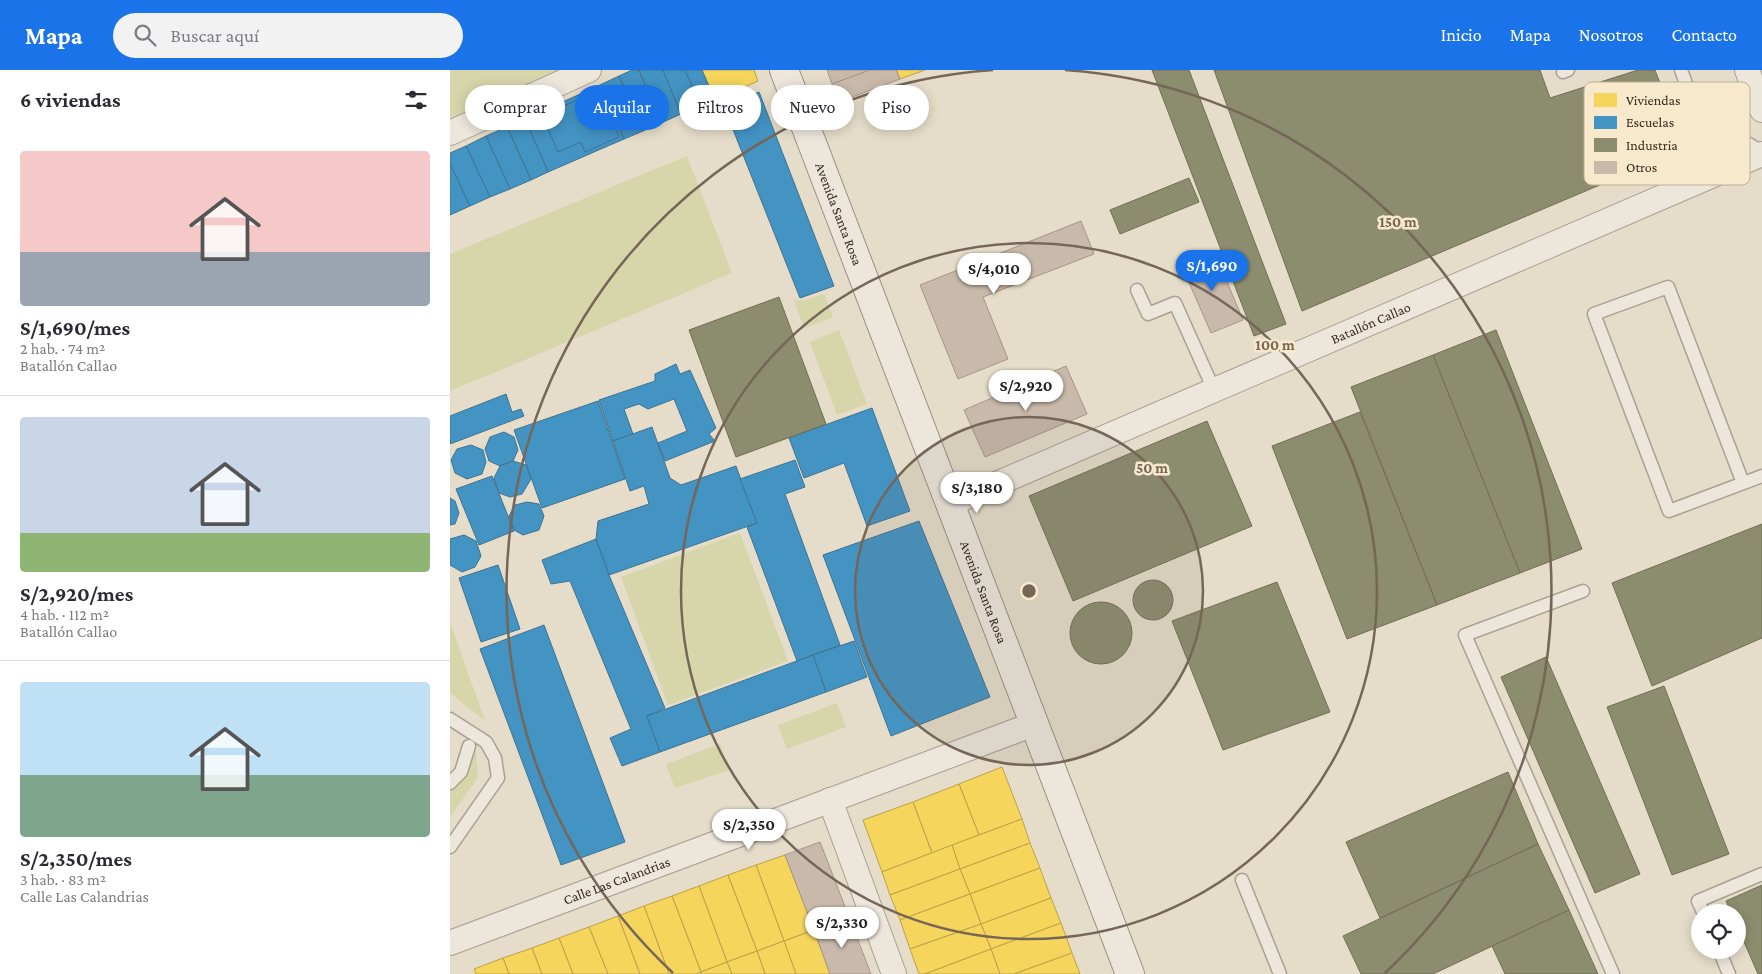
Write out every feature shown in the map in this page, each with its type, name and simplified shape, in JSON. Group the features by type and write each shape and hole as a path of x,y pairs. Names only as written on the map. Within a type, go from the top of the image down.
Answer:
{"street":[{"name":"Avenida Santa Rosa","path":"784,70 1130,974"},
{"path":"1747,70 1762,110"},
{"path":"450,133 585,71"},
{"name":"Batallón Callao","path":"1750,158 1762,153"},
{"name":"Batallón Callao","path":"950,504 1688,185"},
{"name":"Calle Las Calandrias","path":"450,943 1034,724"},
{"path":"830,800 894,974"}],"lane":[{"path":"1681,70 1685,82"},
{"path":"1750,146 1762,153"},
{"path":"1742,483 1668,287 1594,314 1669,511 1762,476"},
{"path":"1137,290 1148,314 1175,303 1214,390"},
{"path":"1582,591 1465,636 1613,974"},
{"path":"450,719 486,742 495,758 498,778 450,847"},
{"path":"450,783 461,772 469,746"},
{"path":"1699,904 1698,901 1762,874"},
{"path":"1242,880 1280,974"},
{"path":"1723,959 1730,974"}],"shaded area":[{"path":"450,70 567,70 536,85 465,85 465,119 450,126"},
{"path":"687,156 732,273 450,391 450,254"},
{"path":"824,294 833,317 804,328 794,300 803,301"},
{"path":"839,330 867,404 837,415 810,342"},
{"path":"740,533 788,661 668,705 621,577"},
{"path":"450,622 485,721 450,693"},
{"path":"837,703 846,727 787,749 778,725"},
{"path":"720,744 729,770 675,788 666,764"},
{"path":"476,751 478,777 450,817 450,789 462,778"}],"building: Viviendas":[{"path":"754,70 758,81 749,85 708,85 702,71"},
{"path":"896,70 925,70 900,79"},
{"path":"1002,767 1022,819 979,835 959,784"},
{"path":"959,784 979,835 932,853 913,802"},
{"path":"913,802 932,853 882,872 863,820"},
{"path":"1022,819 1030,843 960,869 952,845"},
{"path":"1030,843 1040,868 970,894 960,869"},
{"path":"952,845 960,869 890,895 882,872"},
{"path":"785,855 814,930 784,941 756,865"},
{"path":"756,865 784,941 757,951 728,875"},
{"path":"1040,868 1051,898 981,924 970,894"},
{"path":"960,869 970,894 900,920 890,895"},
{"path":"728,875 757,951 727,962 699,886"},
{"path":"699,886 727,962 701,972 672,896"},
{"path":"970,894 981,924 910,949 900,920"},
{"path":"672,896 701,972 696,974 669,974 644,906"},
{"path":"1051,898 1061,923 991,949 981,924"},
{"path":"644,906 669,974 640,974 618,916"},
{"path":"618,916 640,974 608,974 589,927"},
{"path":"1061,923 1072,953 1014,974 1000,974 991,949"},
{"path":"981,924 991,949 925,974 919,974 910,949"},
{"path":"589,927 608,974 573,974 559,938"},
{"path":"814,930 830,974 796,974 784,941"},
{"path":"559,938 573,974 542,974 532,948"},
{"path":"784,941 796,974 765,974 757,951"},
{"path":"532,948 542,974 509,974 503,958"},
{"path":"991,949 1000,974 925,974"},
{"path":"757,951 765,974 732,974 727,962"},
{"path":"1072,953 1080,974 1014,974"},
{"path":"503,958 509,974 476,974 474,969"},
{"path":"727,962 732,974 701,974 701,972"}],"building: Escuelas":[{"path":"632,70 639,70 645,85 623,85 619,76"},
{"path":"639,70 663,70 679,109 679,115 669,119 669,85 645,85"},
{"path":"663,70 685,70 692,85 679,85 679,109"},
{"path":"685,70 702,70 708,85 692,85"},
{"path":"619,76 623,85 600,85"},
{"path":"575,96 575,130 620,130 624,139 548,172 530,130 565,130 565,101"},
{"path":"761,97 771,123 771,130 774,130 834,286 800,298 733,130 761,130"},
{"path":"575,101 575,130 616,130 619,137 585,152 581,142 558,152 548,130 565,130 565,105"},
{"path":"500,130 508,130 531,180 510,189 486,136"},
{"path":"508,130 530,130 548,172 531,180"},
{"path":"620,130 643,130 643,131 624,139"},
{"path":"486,136 510,189 490,197 466,146"},
{"path":"466,146 490,197 470,206 450,164 450,153"},
{"path":"450,164 470,206 450,215"},
{"path":"676,364 680,374 690,370 716,428 709,434 715,441 665,461 658,443 687,431 674,399 648,409 639,404 624,409 633,434 613,441 599,400 655,381 655,374"},
{"path":"506,394 512,412 521,409 524,416 450,444 450,416"},
{"path":"598,401 625,479 542,508 514,430"},
{"path":"872,408 910,511 867,526 844,463 804,478 789,438"},
{"path":"652,427 670,478 681,485 736,466 757,523 609,575 596,539 598,521 649,504 644,486 630,491 613,441"},
{"path":"504,432 514,437 518,450 513,461 500,466 489,461 485,449 490,437"},
{"path":"471,445 483,450 486,462 482,474 467,479 455,473 451,460 457,449"},
{"path":"795,460 805,487 785,494 840,645 797,661 747,527 757,523 740,479"},
{"path":"513,461 526,465 531,479 522,494 510,497 499,493 494,478 500,466"},
{"path":"492,476 514,531 479,545 456,489"},
{"path":"450,498 455,501 459,513 455,524 450,525"},
{"path":"527,502 539,504 544,516 539,530 523,535 514,530 509,516 515,505"},
{"path":"919,521 990,697 891,736 823,555"},
{"path":"464,535 476,541 481,556 475,567 462,572 450,565 450,539"},
{"path":"596,539 609,575 665,708 647,716 660,752 622,766 610,738 631,729 570,581 551,584 542,560"},
{"path":"498,565 520,629 481,642 459,578"},
{"path":"544,625 625,842 561,865 480,649"},
{"path":"854,641 867,677 826,692 813,655"},
{"path":"813,655 826,692 660,752 647,716"}],"building: Industria":[{"path":"1152,70 1189,70 1286,324 1254,336"},
{"path":"1214,70 1540,70 1550,98 1584,87 1584,185 1600,185 1302,311"},
{"path":"1638,70 1655,70 1660,82 1600,82"},
{"path":"1189,178 1199,202 1120,234 1110,210"},
{"path":"779,297 826,424 736,457 689,330"},
{"path":"1496,330 1582,549 1520,573 1433,355"},
{"path":"1433,355 1520,573 1437,605 1351,387"},
{"path":"1360,412 1437,605 1347,639 1272,446"},
{"path":"1207,421 1252,526 1073,601 1029,496"},
{"path":"1762,524 1762,638 1652,686 1612,583"},
{"path":"1157,580 1164,583 1170,589 1173,600 1172,608 1164,617 1157,620 1149,620 1142,617 1134,608 1133,596 1136,589 1145,581"},
{"path":"1277,582 1330,712 1223,750 1172,621"},
{"path":"1101,602 1118,607 1123,611 1127,616 1132,633 1127,650 1123,655 1118,659 1101,664 1084,659 1079,655 1075,650 1070,633 1075,616 1079,611 1084,607"},
{"path":"1546,657 1640,874 1595,893 1501,677"},
{"path":"1664,686 1729,854 1672,875 1607,707"},
{"path":"1508,772 1538,844 1380,918 1346,842"},
{"path":"1538,844 1569,910 1433,974 1361,974 1343,936"},
{"path":"1762,885 1762,974 1758,974 1746,946 1746,904 1727,904 1726,901"},
{"path":"1569,910 1598,974 1505,974 1492,946"}],"building: Otros":[{"path":"827,70 870,70 832,84"},
{"path":"870,70 896,70 900,79 884,85 864,85 864,93 854,96 854,85 832,84"},
{"path":"1081,221 1094,254 983,297 1008,359 958,379 920,285"},
{"path":"1214,251 1243,320 1211,333 1181,264"},
{"path":"1066,366 1087,414 985,457 964,410"},
{"path":"820,842 849,917 814,930 785,855"},
{"path":"849,917 871,974 830,974 814,930"}]}
